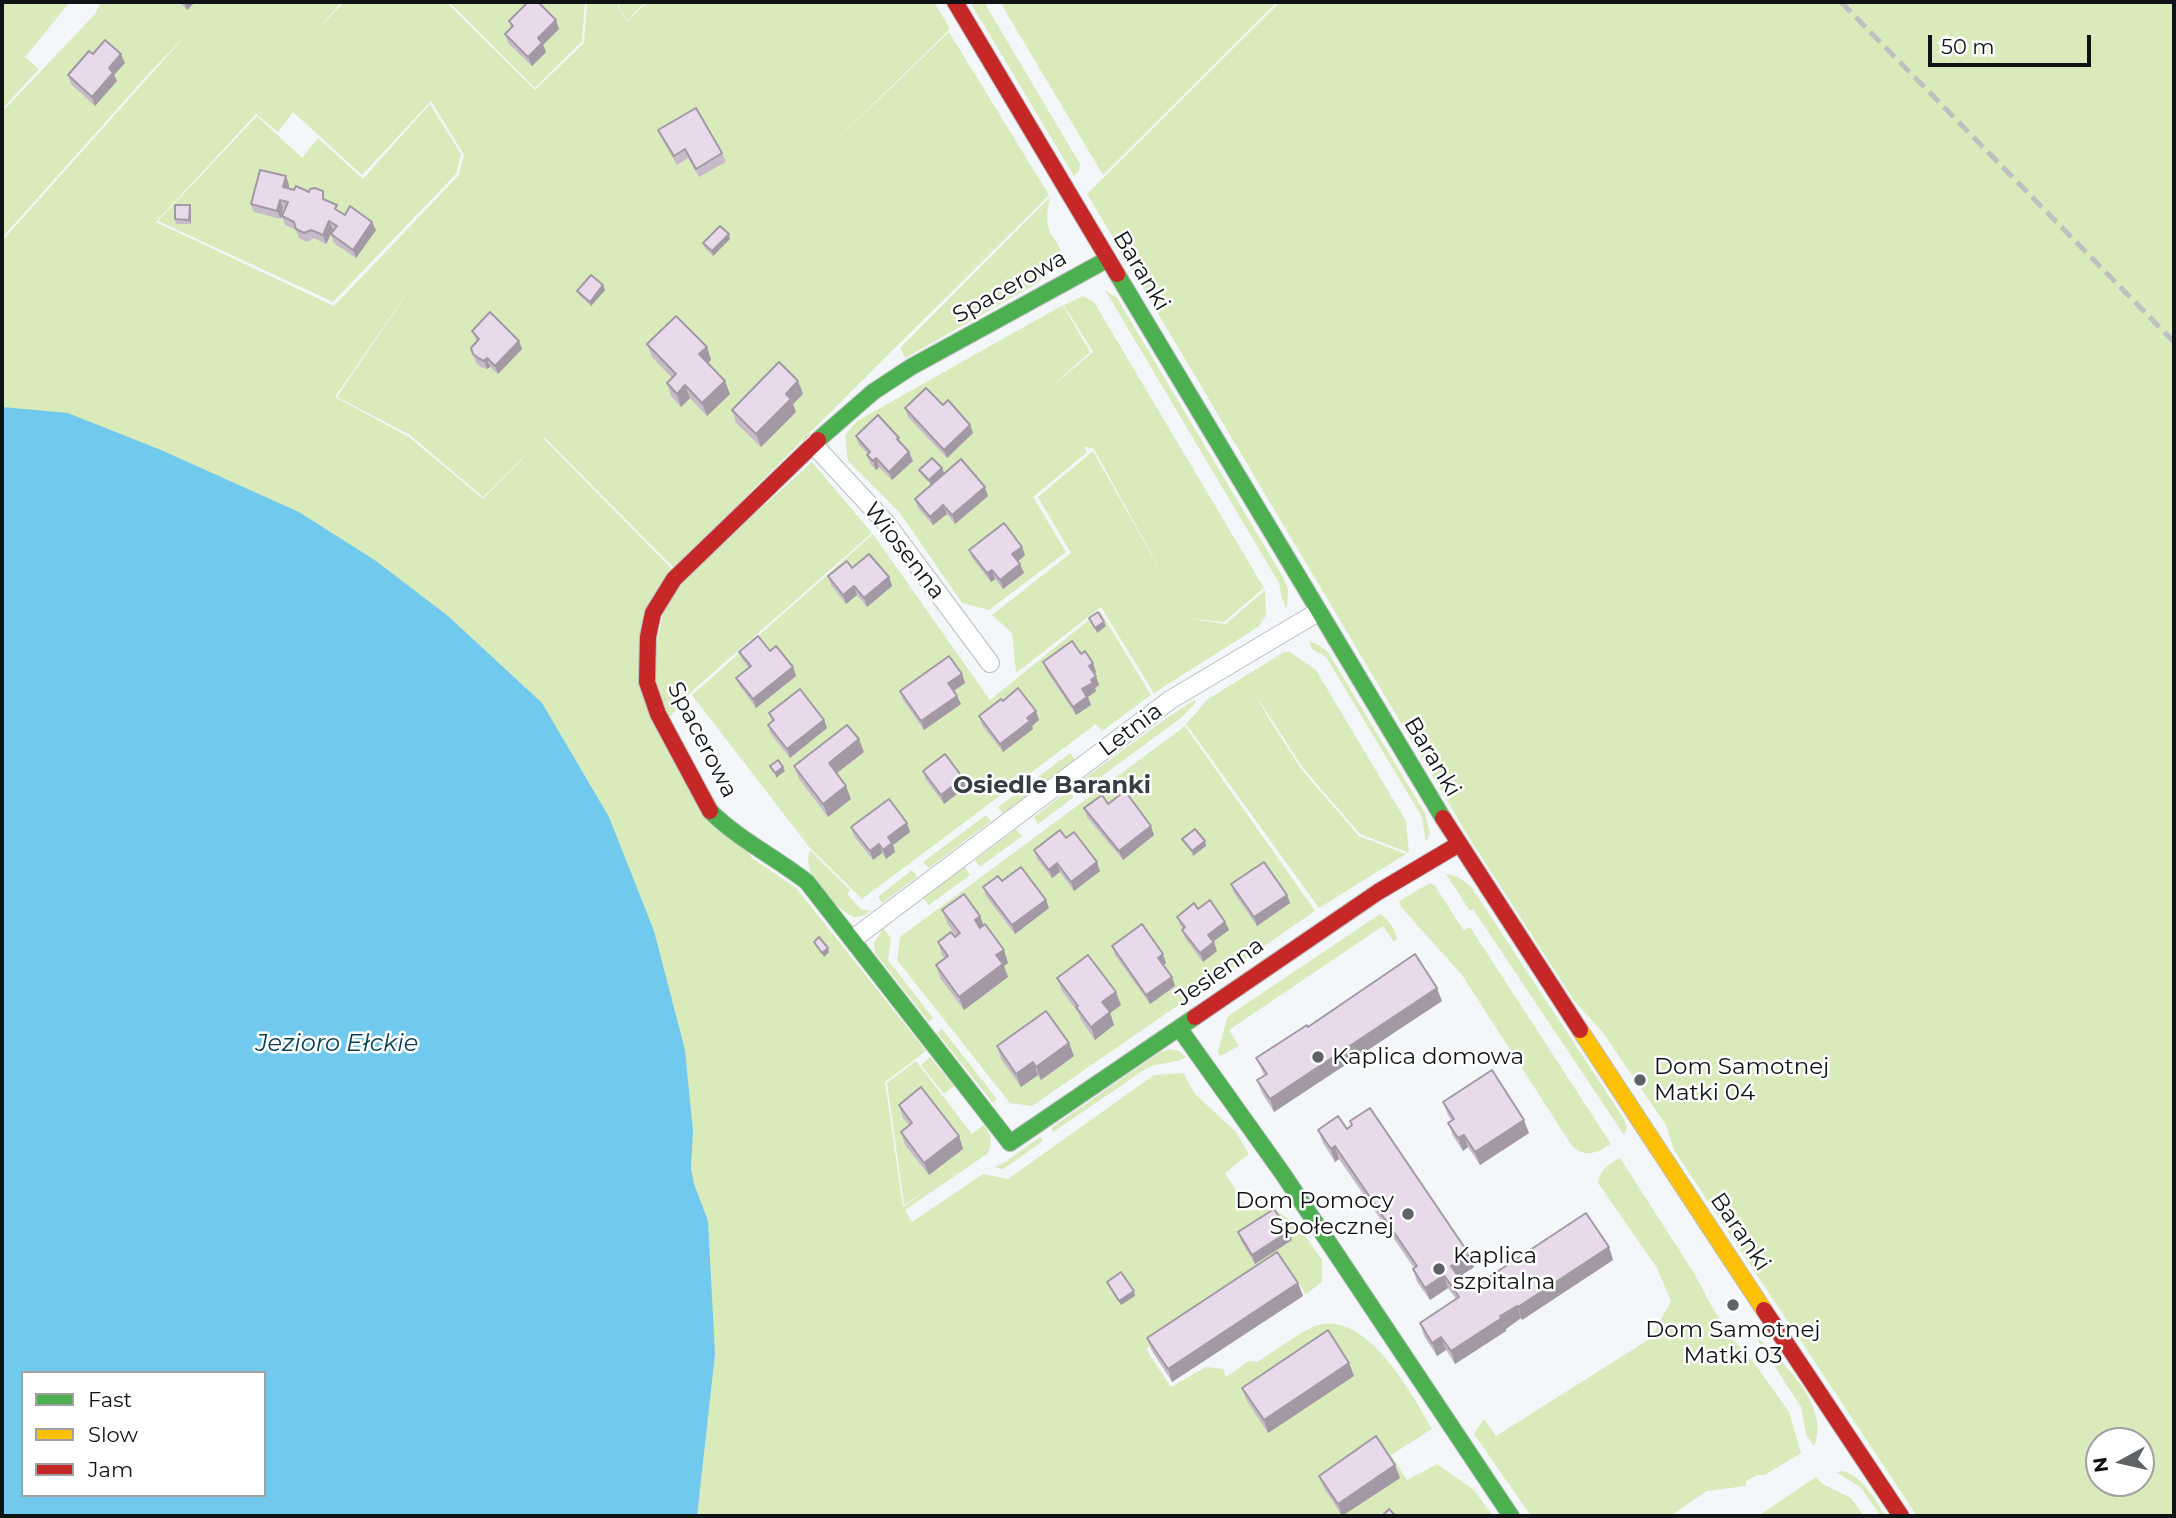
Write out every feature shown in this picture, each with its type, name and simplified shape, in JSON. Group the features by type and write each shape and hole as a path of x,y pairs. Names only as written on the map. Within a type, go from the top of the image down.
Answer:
{"street":[{"name":"Baranki","path":"955,2 1459,844 1685,1191 1902,1516"},
{"name":"Spacerowa","path":"1010,1143 807,882 745,841 706,807 658,714 647,681 648,637 653,613 674,579 813,444 873,392 911,367 1108,259"},
{"name":"Wiosenna","path":"813,444 886,523 990,663"},
{"name":"Letnia","path":"853,939 1170,700 1318,612"},
{"name":"Jesienna","path":"1010,1143 1378,892 1459,844"},
{"path":"1179,1028 1283,1174 1511,1516"}],"green space":[{"path":"2,2 70,2 25,57 39,69 2,109"},
{"path":"101,2 342,2 315,32 344,2 446,2 535,90 584,43 587,2 616,2 627,22 647,2 934,2 950,29 814,162 949,32 1049,195 674,568 544,437 483,497 410,435 337,397 423,270 335,397 409,437 483,499 543,438 673,570 641,685 752,858 796,888 926,1051 885,1082 903,1207 930,1188 904,1205 887,1083 916,1061 972,1134 984,1125 989,1132 991,1143 987,1154 905,1210 912,1222 983,1174 1008,1179 1154,1075 1183,1073 1195,1094 1236,1132 1249,1154 1225,1173 1249,1211 1272,1208 1298,1225 1322,1260 1322,1282 1306,1294 1283,1261 1146,1349 1171,1387 1206,1367 1223,1369 1226,1377 1249,1361 1257,1362 1318,1325 1336,1324 1354,1331 1371,1343 1386,1359 1413,1396 1432,1429 1391,1455 1407,1480 1437,1464 1474,1490 1493,1516 621,1516 691,1169 692,1144 2,483 2,241 187,34 2,238 2,112 95,14","holes":["431,101 464,155 459,175 334,306 156,222 256,114 278,132 293,112 362,175"]},
{"path":"449,2 585,2 582,41 535,88"},
{"path":"617,2 645,2 627,21"},
{"path":"970,2 984,2 1080,164 1079,171 1074,176"},
{"path":"1000,2 1277,2 1103,175"},
{"path":"1280,2 2174,2 2174,1516 1917,1516 1674,1150 1666,1125 1601,1030 1575,1002 1468,836 1087,194"},
{"path":"430,104 461,154 456,174 333,302 158,221 257,116 302,158 318,138 363,179"},
{"path":"1050,197 1048,226 1060,247 1062,263 1045,274 1038,283 905,358 900,348"},
{"path":"1105,290 1117,298 1283,577 1288,589 1287,609 1279,583"},
{"path":"1083,296 1094,302 1264,588 1224,622 1186,618 1226,624 1265,590 1266,616 1258,627 1154,693 1101,607 1016,673 1012,633 992,615 1071,553 1038,497 1093,451 1173,593 1094,449 1084,446 1087,452 1033,497 1066,552 989,610 962,603 900,513 848,461 845,435 857,421 1063,305 1090,352 1049,389 1093,352 1064,305"},
{"path":"812,462 872,533 690,693 668,719 652,667 664,609 684,578"},
{"path":"873,534 990,700 1100,611 1151,695 1102,731 1096,724 862,899 810,848 692,695"},
{"path":"1309,641 1328,652 1425,813 1430,833 1426,842 1422,817 1326,657 1312,649"},
{"path":"1284,652 1290,652 1316,670 1406,821 1409,853 1360,834 1303,768 1255,694 1302,770 1359,836 1406,854 1319,908 1186,724 1208,699"},
{"path":"1194,700 1196,702 1181,718 1087,787 1082,780"},
{"path":"1185,726 1315,911 1032,1106 1010,1103 897,960 900,937"},
{"path":"1070,753 1075,760 1002,814 998,807"},
{"path":"1069,790 1074,797 1038,824 1034,817"},
{"path":"986,815 991,821 929,868 923,862"},
{"path":"1016,829 1022,836 980,867 975,860"},
{"path":"810,850 850,890 847,894 861,909 871,911 862,916 850,915 820,888 809,868"},
{"path":"965,867 970,875 929,905 923,898"},
{"path":"912,870 917,877 882,903 878,897"},
{"path":"1446,874 1460,878 1472,888 1624,1119 1627,1128 1624,1135 1473,909 1470,911"},
{"path":"1430,883 1435,886 1464,931 1470,927 1611,1144 1596,1152 1587,1153 1572,1146 1462,975 1401,907 1399,901"},
{"path":"1380,914 1393,928 1397,939 1394,942 1383,926 1229,1030 1239,1046 1220,1056 1218,1052 1227,1018 1231,1014"},
{"path":"883,928 891,938 888,960 933,1018 929,1022 875,953 874,943"},
{"path":"942,1029 997,1099 993,1103 937,1033"},
{"path":"1170,1049 1179,1051 1186,1057 1147,1068 1053,1132 1051,1128 1159,1053"},
{"path":"930,1057 954,1086 944,1094 921,1065"},
{"path":"1040,1137 1043,1141 1005,1168 995,1167 1005,1162"},
{"path":"1620,1158 1732,1338 1755,1364 1789,1412 1801,1453 1765,1475 1757,1475 1746,1481 1746,1486 1707,1491 1670,1516 1531,1516 1474,1434 1484,1419 1496,1436 1651,1338 1671,1301 1657,1268 1598,1183 1603,1171"},
{"path":"1753,1333 1789,1369 1810,1400 1818,1431 1814,1446 1806,1434 1801,1407"},
{"path":"1843,1471 1863,1483 1886,1516 1881,1516 1860,1487 1836,1472"},
{"path":"1816,1477 1823,1484 1851,1498 1864,1516 1758,1516"}],"water":[{"name":"Jezioro Ełckie","path":"2,407 68,413 161,450 299,512 376,561 448,616 542,703 609,817 654,931 685,1050 693,1131 691,1169 708,1221 715,1354 697,1516 2,1516"}],"building":[{"path":"528,2 538,2 556,20 538,38 542,43 528,57 505,34 513,26 509,21"},
{"path":"105,40 121,54 109,68 113,73 92,97 68,75 89,51 93,54"},
{"path":"696,108 722,153 696,169 685,149 674,156 658,130"},
{"path":"260,170 286,176 283,187 294,190 296,186 309,192 315,188 323,191 323,199 337,205 335,209 345,215 350,206 372,222 353,250 331,234 337,226 329,221 323,235 311,230 304,233 296,229 294,222 282,216 288,202 280,200 277,211 251,204"},
{"path":"175,205 190,205 189,220 175,219"},
{"path":"720,226 729,234 712,251 703,243"},
{"path":"591,275 603,285 590,302 577,291"},
{"path":"490,312 519,341 495,366 487,358 484,361 478,358 471,348 479,339 472,331"},
{"path":"676,316 707,347 699,354 725,381 702,403 685,385 677,394 667,383 676,374 647,344"},
{"path":"779,362 798,381 786,394 791,399 756,434 732,410"},
{"path":"926,388 943,405 948,400 970,425 944,450 905,408"},
{"path":"878,415 909,452 889,472 876,458 873,461 867,455 870,452 856,436"},
{"path":"932,458 942,468 929,480 919,470"},
{"path":"961,459 985,487 952,515 943,505 930,517 915,499"},
{"path":"1004,523 1022,547 1012,554 1020,564 1000,580 992,570 987,573 969,550"},
{"path":"869,554 889,577 864,598 854,586 843,595 828,576 847,561 852,568"},
{"path":"1098,612 1104,622 1095,628 1089,618"},
{"path":"758,636 770,651 776,646 793,667 753,699 736,678 751,666 739,652"},
{"path":"1072,641 1081,654 1085,651 1093,663 1089,666 1096,676 1091,680 1093,683 1082,689 1087,697 1073,707 1043,662"},
{"path":"949,656 962,674 948,683 957,696 921,721 900,691"},
{"path":"1018,688 1036,711 1027,718 1030,721 1000,744 979,716"},
{"path":"800,689 824,720 787,749 768,725 774,720 769,713"},
{"path":"847,725 859,739 829,763 846,786 823,804 794,766"},
{"path":"945,754 963,778 941,795 923,771"},
{"path":"778,760 783,767 775,773 770,766"},
{"path":"1125,791 1151,826 1119,851 1084,808 1102,795 1108,804"},
{"path":"889,799 907,823 888,837 892,843 883,850 879,844 870,851 851,827"},
{"path":"1195,829 1205,841 1192,851 1182,839"},
{"path":"1060,830 1066,838 1074,832 1097,862 1071,882 1057,863 1049,870 1034,850"},
{"path":"1264,862 1287,895 1254,917 1231,884"},
{"path":"1021,867 1046,900 1012,925 983,887 998,876 1002,881"},
{"path":"964,894 980,916 975,920 980,928 985,924 1004,950 996,955 1003,964 959,997 936,965 948,956 938,942 951,932 955,937 960,933 942,910"},
{"path":"1210,900 1225,922 1208,935 1214,942 1200,953 1182,930 1185,927 1177,917 1194,903 1198,909"},
{"path":"1142,924 1163,954 1158,958 1172,977 1146,995 1112,946"},
{"path":"819,937 828,948 822,953 814,942"},
{"path":"1415,954 1437,988 1270,1099 1257,1080 1267,1074 1256,1058 1307,1025 1308,1027"},
{"path":"1088,955 1116,992 1102,1002 1110,1012 1091,1027 1057,978"},
{"path":"1046,1011 1069,1043 1036,1067 1033,1062 1016,1074 997,1046"},
{"path":"1492,1070 1524,1120 1475,1152 1464,1135 1458,1138 1448,1123 1454,1119 1443,1102"},
{"path":"921,1087 959,1136 924,1163 901,1132 912,1123 899,1105"},
{"path":"1370,1108 1469,1254 1451,1266 1468,1291 1586,1213 1609,1247 1500,1316 1502,1318 1451,1351 1441,1337 1432,1343 1420,1323 1459,1297 1444,1275 1425,1288 1413,1269 1417,1266 1335,1146 1331,1149 1318,1130 1338,1116 1347,1129 1352,1125 1350,1121"},
{"path":"1274,1209 1289,1231 1252,1255 1238,1232"},
{"path":"1277,1252 1298,1283 1168,1369 1147,1338"},
{"path":"1121,1272 1134,1291 1119,1301 1107,1282"},
{"path":"1328,1330 1349,1363 1264,1420 1242,1388"},
{"path":"1376,1436 1395,1465 1338,1504 1319,1476"},
{"path":"1389,1509 1396,1516 1382,1516"}],"railway":[{"path":"1841,2 2174,342"}],"traffic: fast":[{"path":"818,440 873,392 911,367 1108,259"},
{"path":"1117,274 1443,818"},
{"path":"710,811 732,830 807,882 1010,1143 1195,1017"},
{"path":"1179,1028 1283,1174 1511,1516"}],"traffic: slow":[{"path":"1580,1030 1764,1310"}],"traffic: jam":[{"path":"955,2 1117,274"},
{"path":"710,811 658,714 647,682 648,637 653,613 674,579 818,440"},
{"path":"1443,818 1580,1030"},
{"path":"1195,1017 1378,892 1459,844"},
{"path":"1764,1310 1901,1516"}],"place":[{"name":"Kaplica domowa","path":"1318,1057"},
{"name":"Dom Samotnej Matki 04","path":"1640,1080"},
{"name":"Dom Pomocy Społecznej","path":"1408,1214"},
{"name":"Kaplica szpitalna","path":"1439,1269"},
{"name":"Dom Samotnej Matki 03","path":"1733,1305"}],"district":[{"name":"Osiedle Baranki","path":"1052,786"}]}
